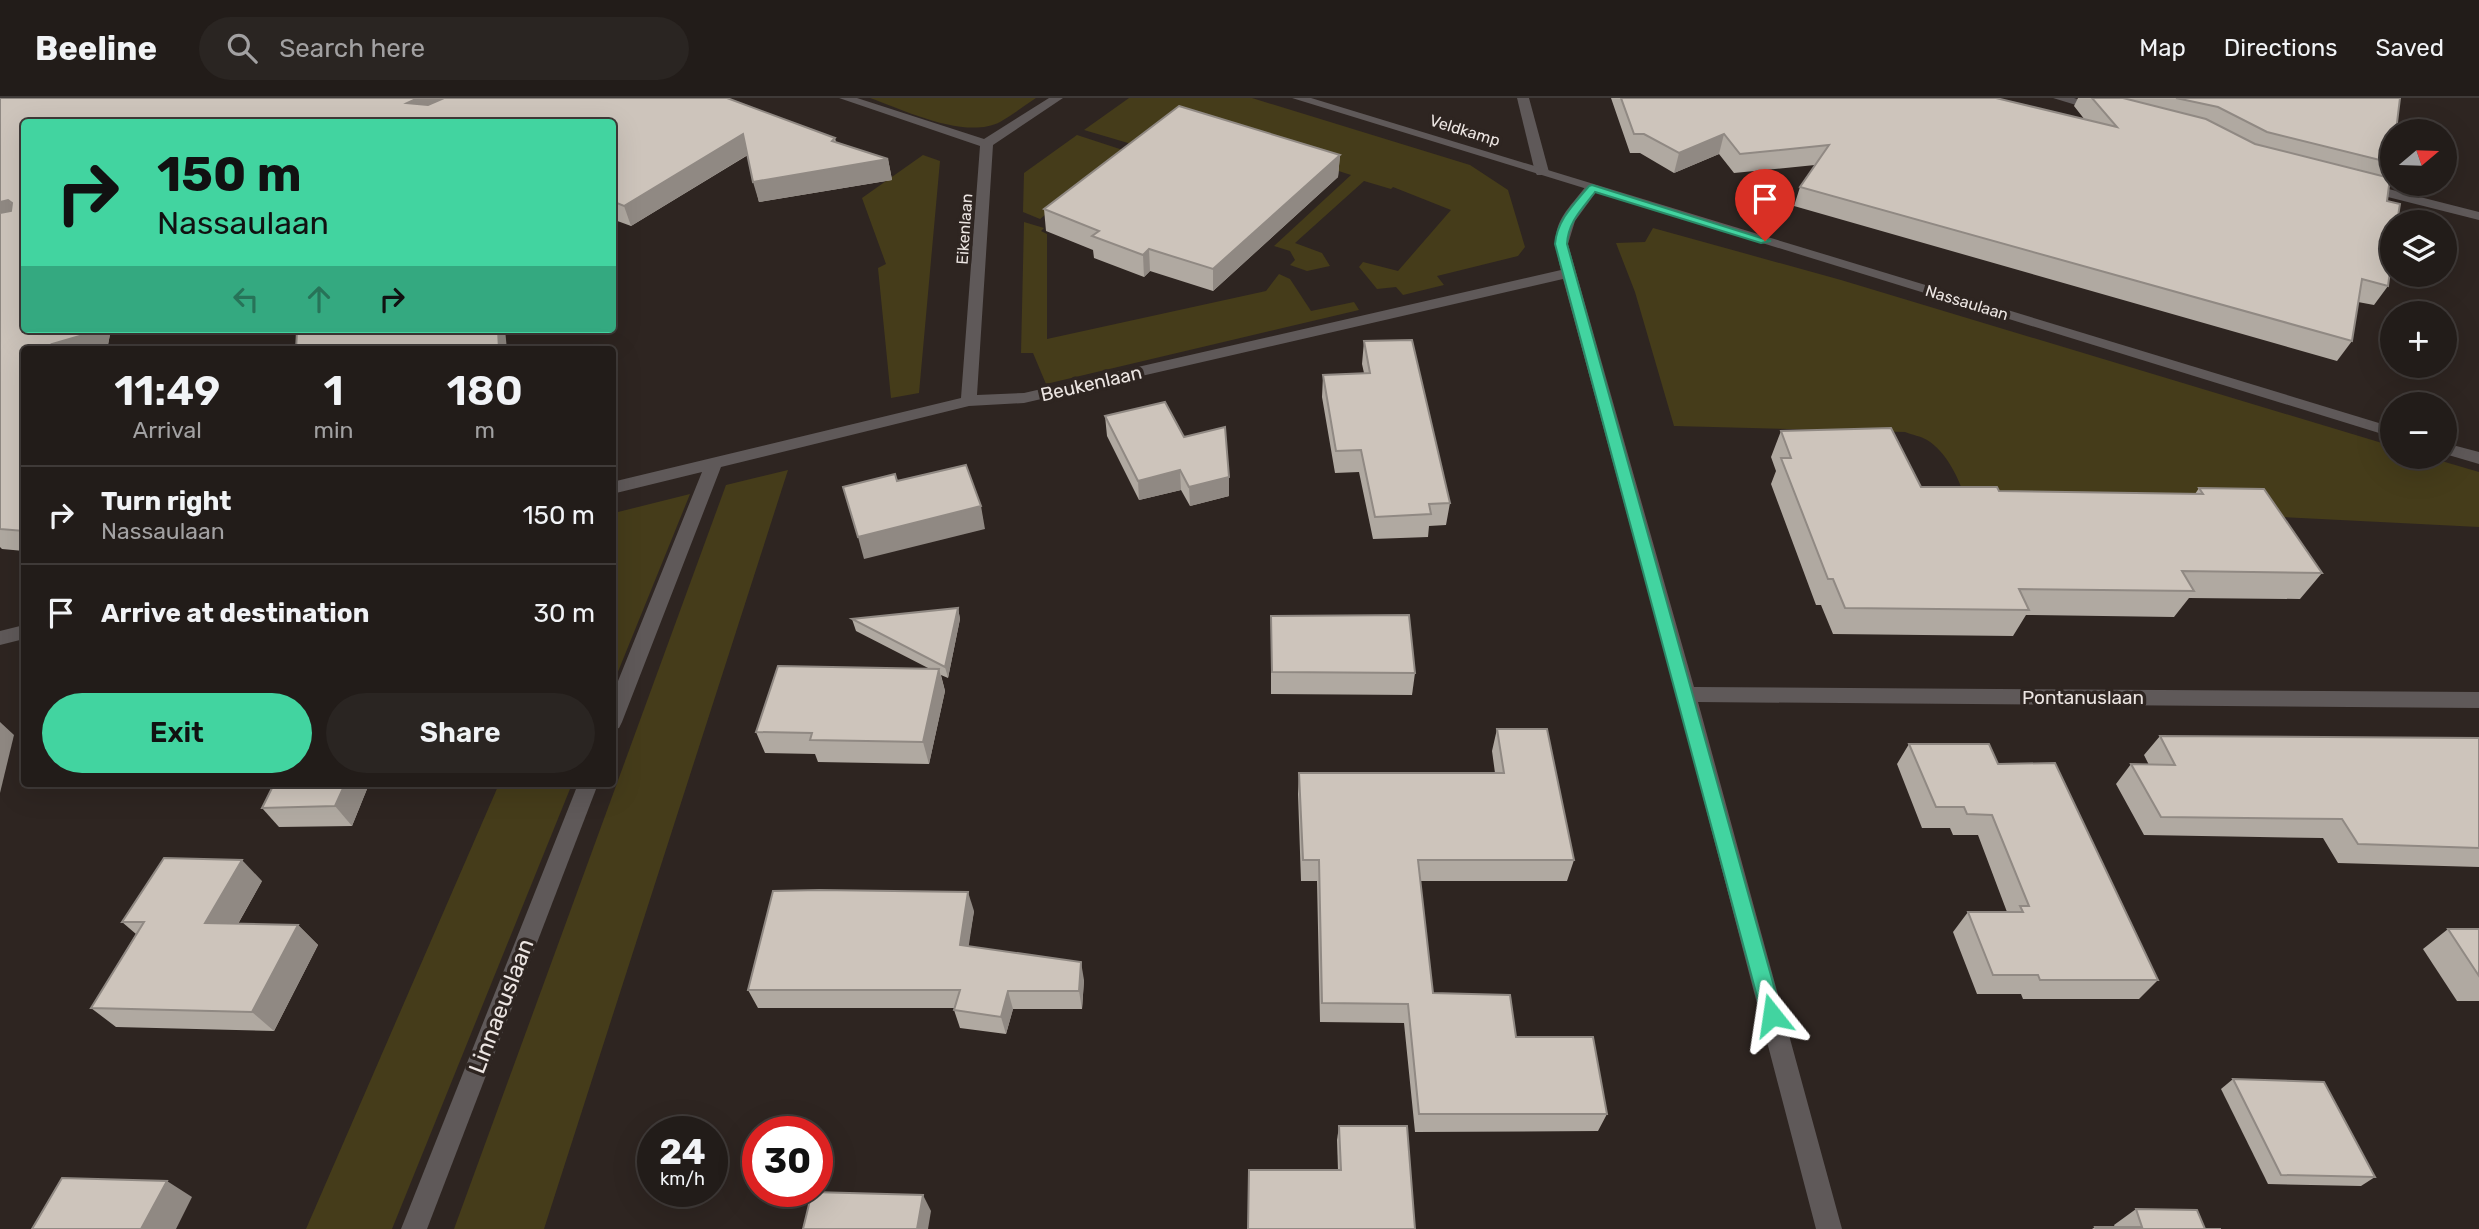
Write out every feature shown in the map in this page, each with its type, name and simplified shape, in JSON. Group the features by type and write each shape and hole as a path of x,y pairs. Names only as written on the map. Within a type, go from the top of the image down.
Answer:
{"street":[{"path":"845,98 986,144 1057,98"},
{"name":"Veldkamp","path":"1298,98 1542,172"},
{"path":"1523,98 1542,172"},
{"path":"2059,98 2111,111"},
{"name":"Eikenlaan","path":"969,401 986,176 986,144"},
{"name":"Nassaulaan","path":"1542,172 2380,428"},
{"path":"2357,185 2479,216"},
{"path":"1592,188 1562,231 1561,244 1686,694 1829,1229"},
{"name":"Beukenlaan","path":"616,487 969,401 1024,398 1569,273"},
{"path":"2457,452 2479,458"},
{"path":"616,712 714,463"},
{"path":"0,638 21,633"},
{"name":"Pontanuslaan","path":"1686,694 2479,700"},
{"name":"Linnaeuslaan","path":"414,1229 587,787"}],"shaded area":[{"path":"870,98 1036,98 1000,122 986,127 970,128 917,116"},
{"path":"1129,98 1252,98 1470,165 1508,190 1525,247 1518,256 1437,276 1444,285 1403,295 1396,287 1377,289 1359,267 1363,262 1398,271 1451,210 1393,187 1391,189 1364,181 1295,243 1322,253 1330,266 1307,271 1290,265 1295,260 1290,251 1274,246 1351,175 1181,120 1145,148 1084,130"},
{"path":"1077,135 1135,154 1096,174 1040,219 1023,212 1024,173"},
{"path":"923,155 940,161 919,393 891,398 878,268 886,264 862,198"},
{"path":"1024,222 1044,228 1041,231 1047,234 1047,339 1266,291 1279,274 1290,279 1311,311 1354,302 1359,310 1046,384 1033,353 1021,353"},
{"path":"1653,228 1841,280 2380,442 2380,469 2457,469 2457,466 2479,472 2479,527 1966,501 1956,475 1940,451 1925,439 1905,432 1674,426 1635,292 1616,243 1645,242"},
{"path":"788,470 544,1229 454,1229 616,787 726,485"},
{"path":"690,494 616,677 616,517 618,512"},
{"path":"498,787 571,787 392,1229 306,1229"}],"building":[{"path":"0,98 418,98 407,103 428,105 444,98 727,98 835,138 832,141 888,159 753,182 743,134 624,206 616,203 616,119 21,119 21,333 90,333 52,344 54,346 21,346 21,531 0,529 0,213 11,211 12,203 8,200 0,202"},
{"path":"1621,98 1996,98 2117,127 2092,98 2123,98 2206,119 2255,144 2380,175 2380,196 2388,196 2387,201 2400,204 2399,210 2380,210 2380,284 2362,279 2352,341 1800,187 1829,145 1740,154 1724,134 1679,153 1644,134 1634,134"},
{"path":"2176,98 2400,98 2397,119 2380,119 2380,160 2267,132 2218,107"},
{"path":"1179,106 1340,155 1213,269 1149,249 1143,255 1092,236 1099,231 1044,209"},
{"path":"297,333 498,333 499,346 296,346"},
{"path":"1412,340 1450,503 1429,504 1431,514 1375,517 1361,450 1336,451 1323,375 1370,373 1364,341"},
{"path":"1165,402 1184,437 1225,427 1229,477 1189,487 1180,470 1138,481 1105,416"},
{"path":"1891,428 1921,487 2203,494 2199,488 2264,489 2322,573 2182,571 2194,591 2019,589 2029,610 1845,608 1833,579 1828,579 1781,458 1791,458 1781,431"},
{"path":"966,465 981,506 858,537 843,487 895,474 897,481"},
{"path":"958,608 945,667 852,619"},
{"path":"1409,615 1415,673 1272,672 1271,616"},
{"path":"778,666 939,669 923,742 810,740 812,733 756,732"},
{"path":"1497,729 1547,729 1574,860 1418,860 1433,993 1510,995 1516,1037 1593,1037 1607,1114 1419,1114 1408,1004 1322,1003 1319,860 1303,860 1299,773 1504,773"},
{"path":"2160,736 2479,738 2479,848 2358,844 2342,819 2161,817 2131,764 2175,765"},
{"path":"1909,744 1989,744 1998,764 2055,763 2158,980 2040,980 2038,975 1993,975 1968,912 2023,912 2020,906 2029,906 1992,815 1967,814 1964,807 1936,807"},
{"path":"272,787 344,787 335,806 262,808"},
{"path":"164,858 242,860 205,923 298,925 252,1012 91,1008 144,922 122,922"},
{"path":"773,891 968,892 960,945 1081,962 1079,991 1008,991 1001,1017 954,1010 960,990 748,990"},
{"path":"2448,929 2479,929 2479,976"},
{"path":"2233,1079 2324,1082 2375,1177 2281,1175"},
{"path":"1339,1126 1407,1126 1415,1229 1248,1229 1249,1170 1341,1170"},
{"path":"62,1178 167,1181 141,1229 32,1229"},
{"path":"833,1193 923,1195 917,1229 803,1229 808,1207 833,1207"},
{"path":"2136,1209 2197,1210 2205,1229 2095,1227 2142,1227"}],"route":[{"path":"1765,241 1592,188 1568,219 1562,231 1561,244 1772,1015"}]}
